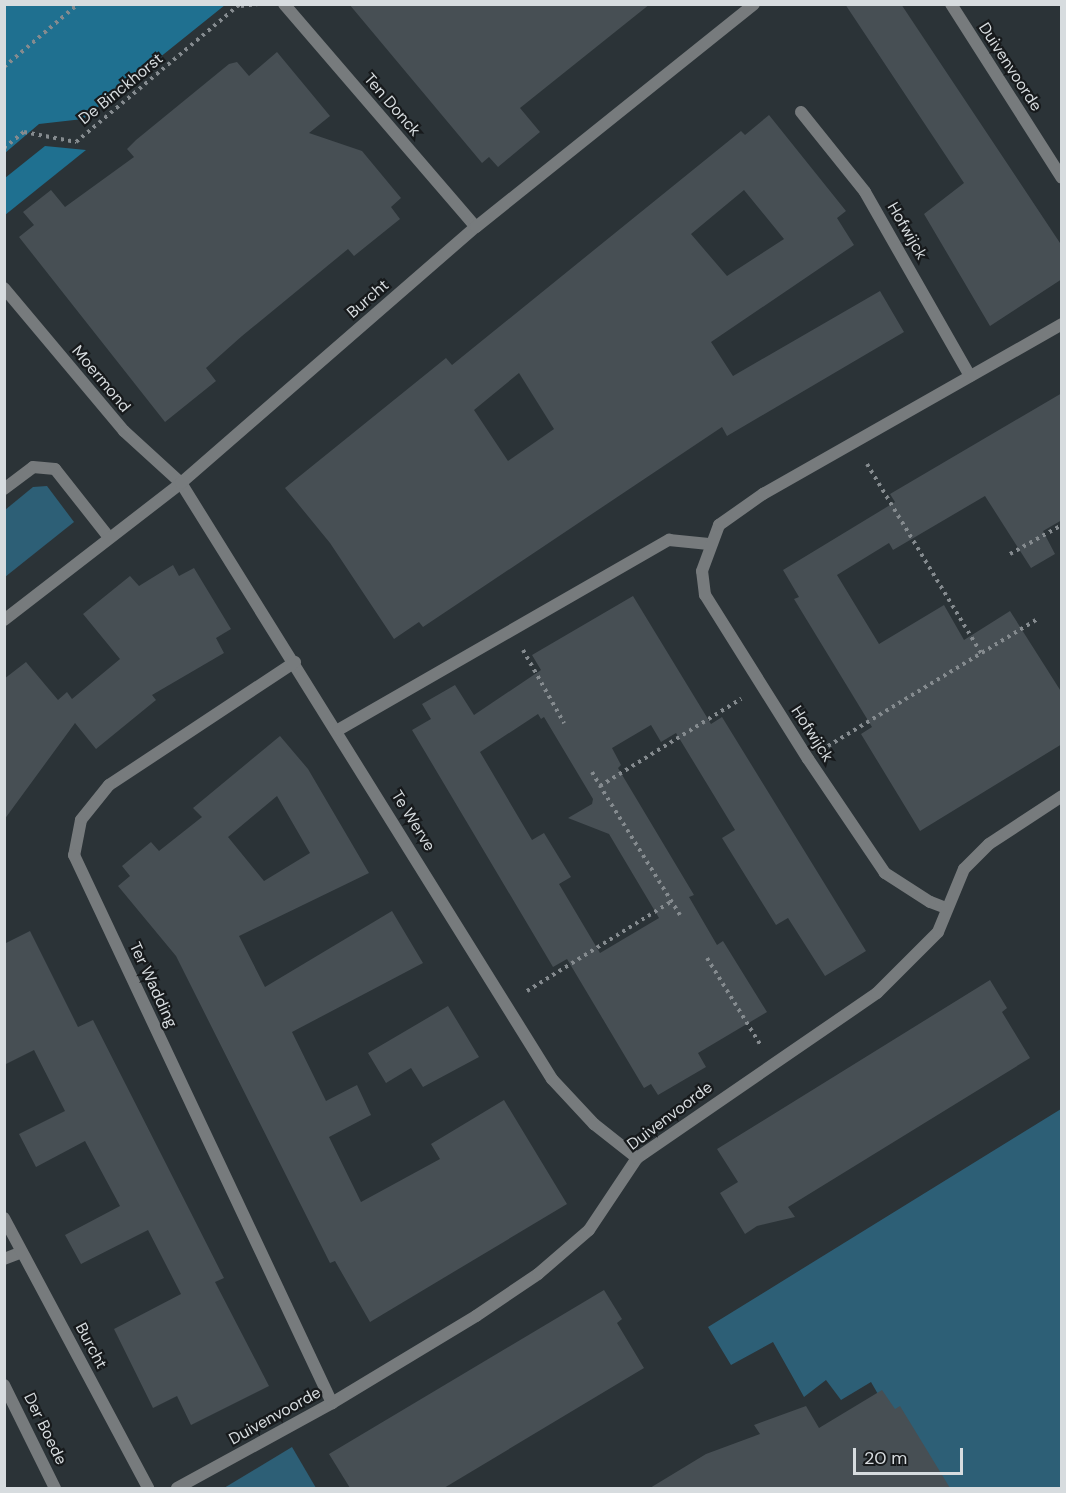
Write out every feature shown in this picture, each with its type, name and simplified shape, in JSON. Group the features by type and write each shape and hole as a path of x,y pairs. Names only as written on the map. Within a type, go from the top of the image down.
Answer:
{"street":[{"name":"Ten Donck","path":"284,4 476,227"},
{"name":"Burcht","path":"4,620 108,536 181,483 476,227 754,4"},
{"name":"Duivenvoorde","path":"951,4 1062,178"},
{"name":"Hofwijck","path":"801,112 865,192 970,376"},
{"name":"Moermond","path":"4,288 124,432 181,483"},
{"name":"Hofwijck","path":"946,908 930,902 885,873 808,759 705,595 702,571 709,544 719,525 854,442 1062,324"},
{"path":"4,489 33,467 55,469 108,536"},
{"name":"Te Werve","path":"181,483 338,730 552,1079 594,1124 637,1158"},
{"path":"338,730 669,540 709,544"},
{"name":"Ter Wadding","path":"295,662 109,785 81,820 74,855 332,1403"},
{"name":"Duivenvoorde","path":"177,1488 332,1403 538,1274 589,1230 637,1158 772,1063 877,993 938,932 964,869 989,844 1062,796"},
{"name":"Burcht","path":"4,1218 148,1488"},
{"path":"4,1259 22,1252"},
{"name":"Der Boede","path":"4,1385 55,1488"}],"path":[{"path":"4,68 78,4"},
{"path":"240,6 258,4"},
{"name":"De Binckhorst","path":"4,148 24,132 76,141 240,6"},
{"path":"854,442 981,653"},
{"path":"1010,554 1061,526"},
{"path":"808,759 1038,619"},
{"path":"512,630 564,723"},
{"path":"600,786 762,686"},
{"path":"591,772 680,915"},
{"path":"506,1003 672,902"},
{"path":"707,958 772,1063"}],"shaded area":[{"path":"5,4 225,5 83,119 39,124 5,153"},
{"path":"45,146 86,150 5,215 5,178"},
{"path":"47,486 74,522 5,577 5,510 33,487"},
{"path":"1061,1109 1061,1488 932,1488 871,1382 841,1400 826,1380 804,1397 773,1342 731,1365 708,1327"},
{"path":"292,1447 316,1488 224,1488"}],"building":[{"path":"349,4 650,4 520,108 540,132 498,167 489,157 482,163"},
{"path":"845,4 901,4 1062,246 1062,279 990,326 924,214 964,183"},
{"path":"277,52 330,116 309,133 362,151 401,198 391,207 400,219 354,256 348,249 242,336 206,368 216,381 165,422 19,237 34,225 23,212 51,190 65,207 134,157 127,149 136,140 229,64 237,62 249,76"},
{"path":"769,115 846,211 837,218 854,245 711,342 733,376 880,291 904,332 727,436 722,427 423,627 419,622 394,639 330,543 285,488 446,358 452,365 741,131 745,135","holes":["744,190 784,239 727,276 691,234","519,373 554,429 508,461 474,410"]},
{"path":"1062,393 1062,520 1043,531 1055,554 1031,568 985,496 893,550 889,543 837,575 879,644 944,605 964,640 1010,611 1062,693 1062,744 920,831 861,734 872,727 794,599 799,597 783,570 895,502 890,494"},
{"path":"173,565 179,576 194,568 231,629 216,638 224,653 152,695 156,700 96,749 75,723 4,820 4,679 26,662 58,700 67,692 72,699 120,659 83,614 130,576 139,586"},
{"path":"633,596 711,724 722,717 866,951 825,976 788,918 776,925 722,838 735,830 676,733 661,742 651,725 612,748 621,765 618,768 694,895 689,897 717,945 723,941 767,1012 698,1053 706,1067 658,1095 651,1084 644,1088 567,959 553,967 412,730 431,719 422,704 455,685 474,715 541,670 532,655","holes":["538,714 541,719 544,717 593,799 592,804 568,818 609,834 659,918 600,953 559,884 571,877 544,833 532,840 480,752"]},
{"path":"280,736 308,769 369,873 239,936 265,987 392,911 423,963 292,1032 326,1101 357,1085 371,1115 329,1137 361,1202 440,1159 431,1144 504,1100 567,1204 370,1322 335,1261 330,1263 176,956 118,886 130,876 122,866 151,842 159,851 202,817 193,808","holes":["277,796 310,853 264,881 228,837"]},
{"path":"30,931 78,1027 93,1020 224,1278 215,1282 269,1386 191,1425 177,1396 153,1408 114,1329 181,1294 148,1230 81,1264 65,1235 120,1206 85,1141 36,1167 19,1134 65,1111 34,1050 4,1065 4,944"},
{"path":"990,980 1007,1008 1002,1012 1030,1058 788,1207 795,1217 757,1226 745,1234 720,1193 738,1182 717,1149"},
{"path":"448,1006 479,1057 423,1087 411,1068 386,1083 368,1053"},
{"path":"604,1290 622,1319 617,1323 644,1368 444,1488 350,1488 329,1454"},
{"path":"882,1390 895,1409 900,1406 950,1488 650,1488 706,1454 760,1434 754,1425 806,1406 819,1428"}]}
